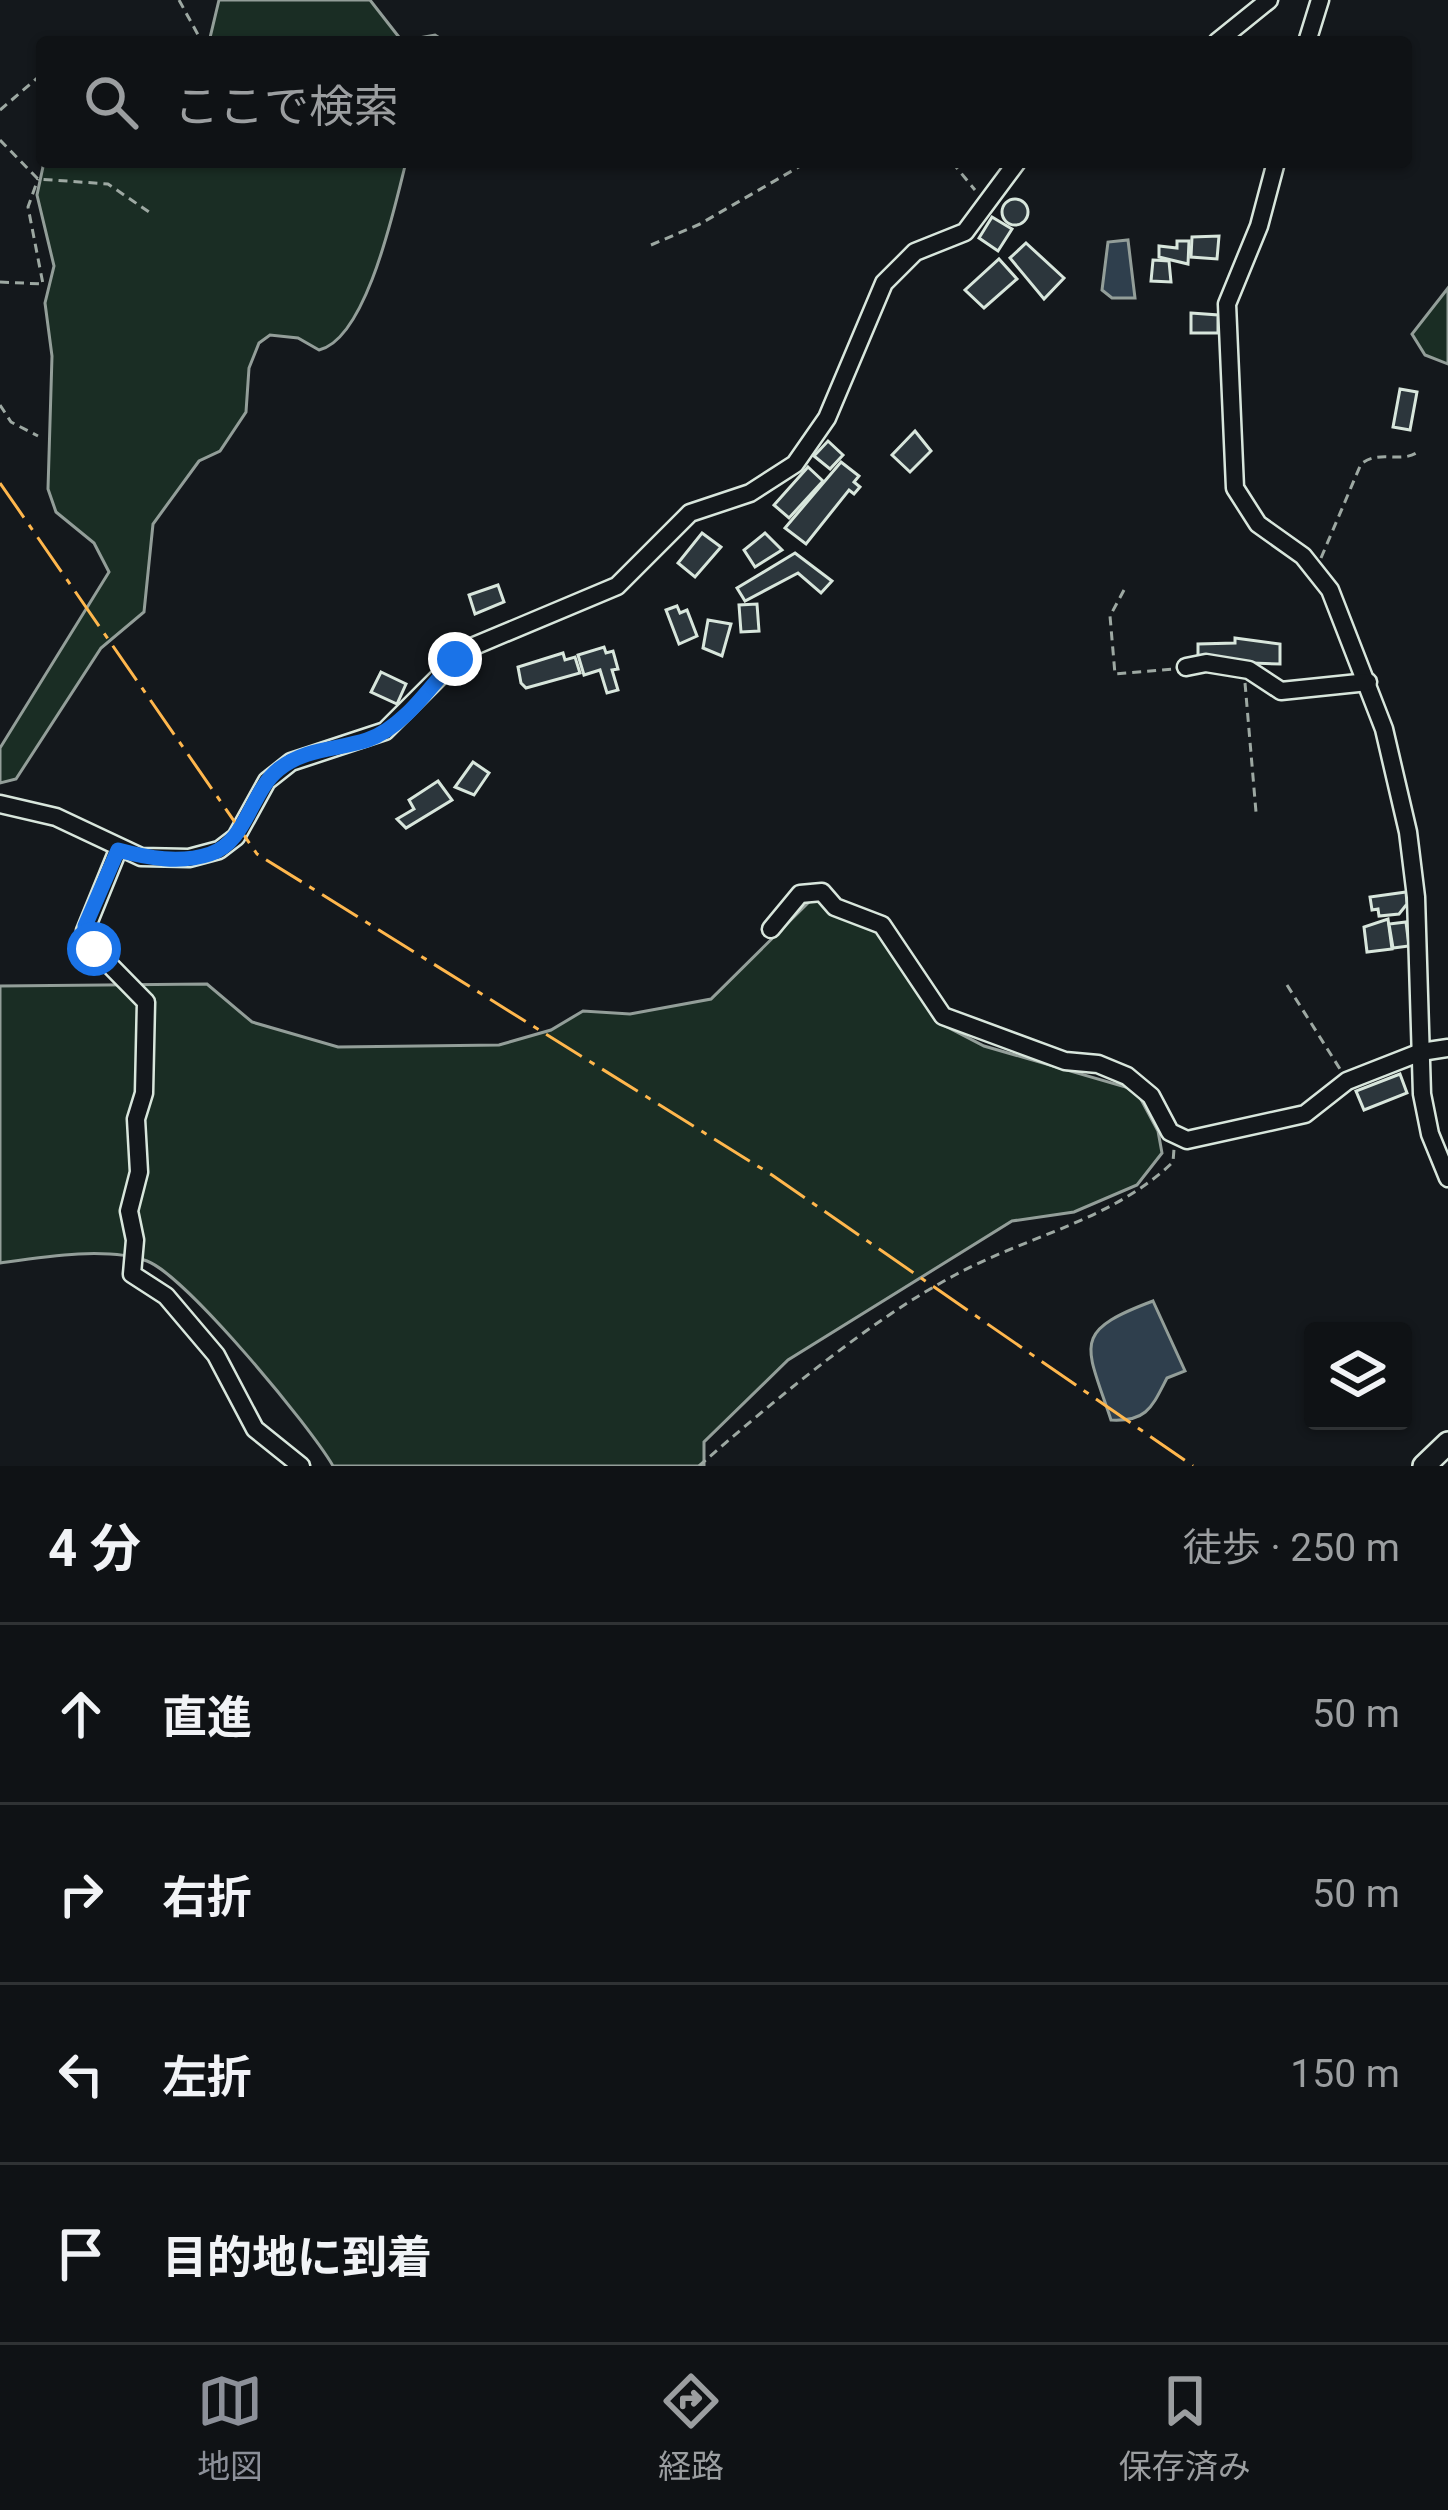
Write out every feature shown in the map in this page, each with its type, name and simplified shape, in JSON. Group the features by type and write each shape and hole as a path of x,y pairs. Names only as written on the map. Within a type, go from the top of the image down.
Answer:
{"main road":[{"path":"1424,1466 1448,1443"}],"street":[{"path":"1227,36 1269,0"},
{"path":"1309,36 1320,0"},
{"path":"0,803 56,817 118,850 160,859 219,850 236,836 278,770 314,751 385,731 467,649 616,586 633,576 674,524 690,513 750,493 783,472 827,418 891,274 914,251 965,232 1013,168"},
{"path":"1274,168 1259,226 1227,304 1235,488 1250,514 1314,570 1347,624 1368,682 1408,832 1417,897 1426,1122 1448,1178"},
{"path":"1186,667 1206,663 1249,670 1281,691 1368,682"},
{"path":"118,850 85,931 94,949 146,1001 144,1093 136,1119 139,1172 129,1211 135,1240 133,1274 166,1297 216,1355 255,1429 301,1466"},
{"path":"771,929 800,894 821,892 835,907 882,925 943,1016 1065,1060 1098,1064 1127,1076 1151,1096 1170,1132 1183,1139 1305,1114 1347,1081 1420,1052 1448,1048"}],"path":[{"path":"178,0 199,36"},
{"path":"0,110 36,79"},
{"path":"0,140 38,179 108,184 149,212"},
{"path":"651,245 700,224 797,168"},
{"path":"957,168 989,204"},
{"path":"0,282 43,284 27,197 38,179"},
{"path":"0,405 11,422 38,436"},
{"path":"1314,570 1361,464 1382,454 1408,457 1418,452"},
{"path":"1124,590 1110,616 1114,674 1186,667"},
{"path":"1249,670 1245,693 1256,812"},
{"path":"1287,986 1347,1081"},
{"path":"699,1466 757,1416 949,1278 1022,1240 1080,1223 1137,1190 1172,1162 1183,1139"}],"green space":[{"path":"219,0 370,0 398,36 210,36"},
{"path":"43,168 404,168 376,268 351,322 336,341 319,350 298,338 270,335 259,343 249,368 246,412 220,451 199,461 153,524 144,612 101,648 16,779 0,783 0,748 109,572 94,543 56,512 48,489 52,356 45,303 54,266 37,195"},
{"path":"1448,288 1448,364 1425,355 1412,334"},
{"path":"812,899 880,928 936,1021 984,1046 1136,1090 1158,1131 1162,1153 1137,1185 1074,1212 1012,1221 788,1360 704,1442 704,1466 333,1466 217,1322 147,1261 94,1253 0,1263 0,986 207,984 252,1022 338,1047 499,1045 551,1030 583,1011 630,1014 711,999"}],"water":[{"path":"1128,240 1135,298 1112,298 1102,290 1108,242"},
{"path":"1153,1301 1185,1371 1167,1378 1141,1415 1111,1420 1095,1374 1092,1344 1108,1322"}],"building":[{"path":"1015,199 1028,212 1015,225 1002,212"},
{"path":"992,217 1012,229 998,251 979,238"},
{"path":"1219,236 1217,259 1191,257 1192,237"},
{"path":"1177,241 1189,241 1188,264 1159,257 1159,246 1177,248"},
{"path":"1026,243 1064,278 1044,299 1010,258"},
{"path":"999,259 1017,279 984,308 965,290"},
{"path":"1153,260 1169,261 1171,282 1151,281"},
{"path":"1191,313 1218,315 1218,333 1191,333"},
{"path":"1400,389 1417,392 1410,430 1393,427"},
{"path":"915,431 931,451 910,472 892,455"},
{"path":"828,441 843,455 830,469 814,456"},
{"path":"841,462 859,476 854,482 860,487 854,494 849,490 806,544 785,528"},
{"path":"808,467 823,481 789,518 774,505"},
{"path":"702,533 721,547 695,577 678,563"},
{"path":"765,533 782,550 755,567 744,550"},
{"path":"795,553 832,581 821,593 798,573 745,601 737,588"},
{"path":"498,585 504,602 475,614 469,595"},
{"path":"757,604 759,631 741,632 739,605"},
{"path":"677,606 680,613 687,610 697,636 679,644 666,610"},
{"path":"708,620 731,624 722,656 703,648"},
{"path":"1235,638 1280,644 1280,664 1198,661 1198,644 1235,643"},
{"path":"604,647 606,653 613,651 618,669 612,670 618,690 607,693 600,670 584,675 578,655"},
{"path":"563,653 565,660 575,657 580,673 526,688 521,683 518,667"},
{"path":"381,672 406,684 397,704 371,692"},
{"path":"473,762 489,773 474,795 455,787"},
{"path":"438,781 452,800 406,828 397,819 414,809 409,800"},
{"path":"1406,892 1407,904 1399,914 1379,916 1378,909 1372,910 1370,897"},
{"path":"1388,919 1392,949 1367,952 1364,927"},
{"path":"1406,922 1409,946 1393,948 1389,924"},
{"path":"1400,1074 1407,1093 1364,1110 1356,1091"}],"power":[{"path":"0,483 257,854 772,1175 1193,1466"}],"route":[{"path":"94,949 85,926 118,850 160,859 219,850 236,836 278,770 314,751 368,740 398,723 455,659"}]}
